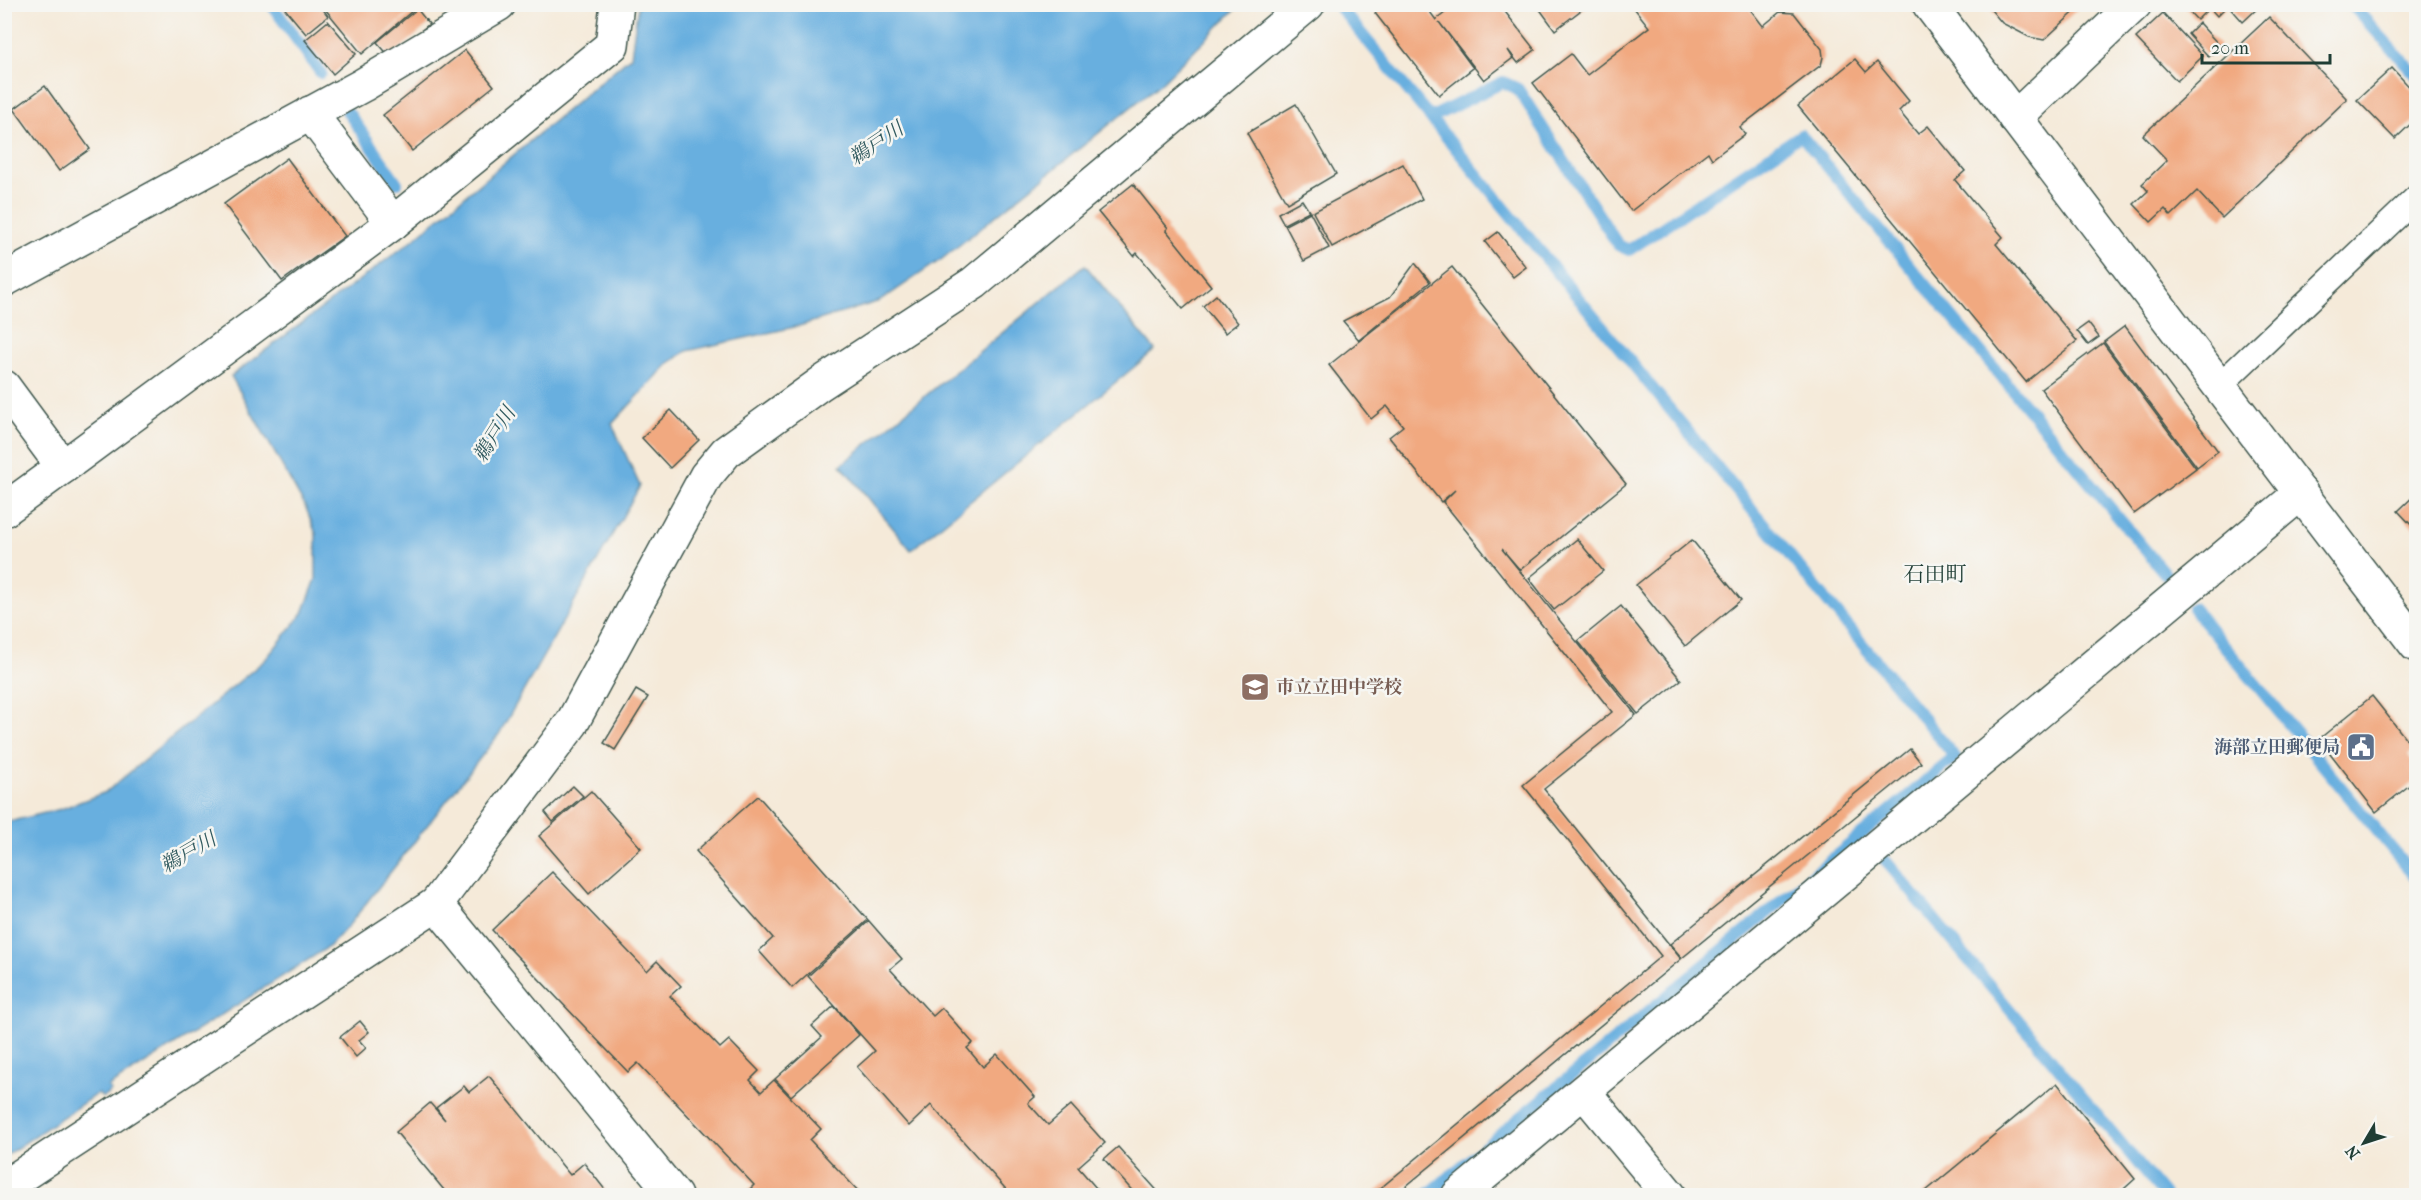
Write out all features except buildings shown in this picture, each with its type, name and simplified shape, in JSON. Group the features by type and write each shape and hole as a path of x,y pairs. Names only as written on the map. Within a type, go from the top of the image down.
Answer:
{"street":[{"path":"4,280 363,85 499,4"},
{"path":"4,510 393,223 612,45 617,4"},
{"path":"4,1187 436,904 572,723 706,476 726,452 820,384 974,284 1308,4"},
{"path":"1929,4 2416,645"},
{"path":"2015,118 2135,4"},
{"path":"310,113 393,223"},
{"path":"4,387 63,467"},
{"path":"1458,1196 2301,494"},
{"path":"436,904 675,1196"},
{"path":"1584,1092 1670,1196"}],"lane":[{"path":"2219,386 2416,198"}],"water":[{"name":"鵜戸川","path":"638,5 1240,5 1161,83 942,259 880,301 799,326 687,351 669,363 612,424 640,486 499,734 349,925 330,946 108,1087 111,1091 103,1098 98,1093 5,1156 5,819 12,821 61,809 106,792 265,660 303,613 316,579 316,534 306,508 231,376 414,239 631,56"},
{"path":"1085,265 1155,350 911,550 841,465"}],"waterway":[{"path":"271,4 321,73"},
{"path":"2351,4 2416,75"},
{"path":"1338,5 1955,757 1426,1196"},
{"path":"1430,118 1503,82 1518,89 1618,245 1629,250 1801,135 2171,581"},
{"path":"347,111 397,183"},
{"path":"2193,608 2416,878"},
{"path":"1885,860 2165,1196"}],"place":[{"name":"市立立田中学校","path":"1255,687"},
{"name":"海部立田郵便局","path":"2361,747"}],"district":[{"name":"石田町","path":"1935,574"}]}
